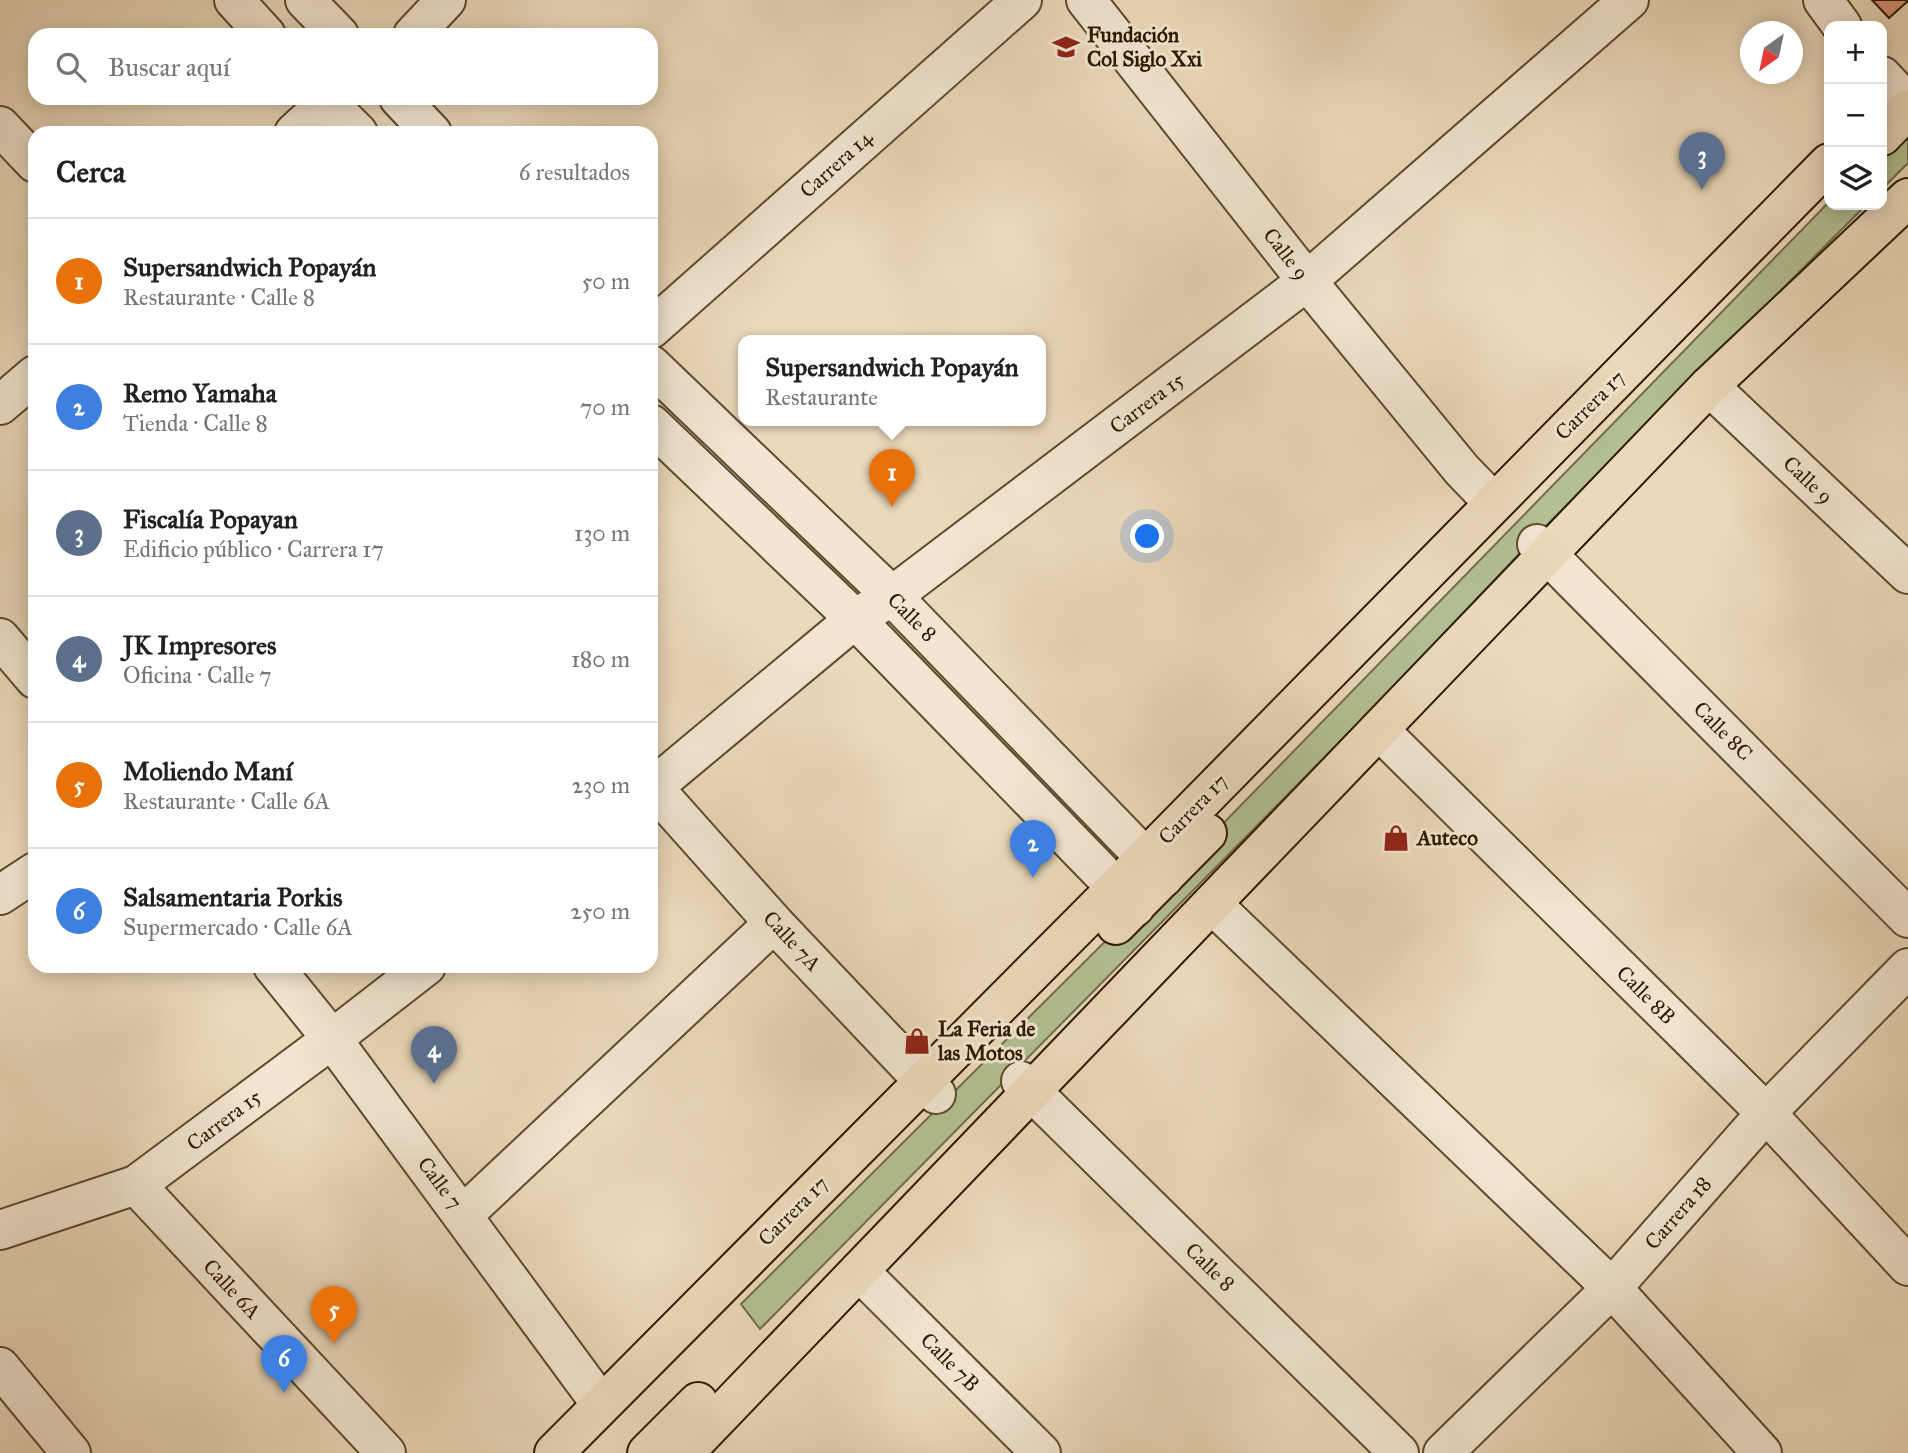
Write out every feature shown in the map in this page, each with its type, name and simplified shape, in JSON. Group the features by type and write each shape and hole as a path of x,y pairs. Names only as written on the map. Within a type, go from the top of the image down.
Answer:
{"main road":[{"path":"1887,120 1895,94"},
{"name":"Carrera 17","path":"1155,867 1494,503 1824,168"},
{"path":"1887,193 1908,171"},
{"name":"Carrera 17","path":"554,1453 601,1404 1126,897 1824,196"},
{"path":"647,1453 1212,904 1378,730 1542,549 1908,198"},
{"path":"688,1452 859,1271 1026,1086 1870,210"},
{"name":"Carrera 17","path":"586,1453 930,1088"}],"street":[{"path":"234,0 259,28"},
{"path":"305,0 332,28"},
{"path":"420,28 446,0"},
{"name":"Carrera 14","path":"658,323 1022,0"},
{"name":"Calle 9","path":"1086,0 1307,281 1462,470 1494,503"},
{"name":"Carrera 15","path":"658,782 855,619 892,596 1307,281 1629,0"},
{"path":"1823,0 1838,21"},
{"path":"301,126 321,105"},
{"path":"332,105 352,126"},
{"path":"406,105 425,126"},
{"path":"0,126 28,156"},
{"name":"Calle 8","path":"658,372 892,596 1155,867"},
{"path":"0,405 28,381"},
{"name":"Calle 9","path":"1709,386 1908,574"},
{"name":"Calle 8","path":"658,431 855,619 1126,897"},
{"name":"Calle 8C","path":"1542,549 1908,918"},
{"path":"0,638 28,671"},
{"name":"Calle 8B","path":"1378,730 1766,1113 1908,1266"},
{"name":"Calle 7A","path":"658,794 774,923 930,1088"},
{"path":"0,895 28,877"},
{"path":"1212,904 1612,1288 1762,1453"},
{"path":"463,1214 774,923"},
{"name":"Carrera 18","path":"1443,1453 1612,1288 1766,1113 1908,968"},
{"name":"Calle 7","path":"279,973 332,1039 463,1214 601,1404"},
{"name":"Carrera 15","path":"0,1230 136,1185 417,973"},
{"name":"Calle 8","path":"1026,1086 1399,1453"},
{"name":"Calle 6A","path":"136,1185 386,1453"},
{"name":"Calle 7B","path":"859,1271 1041,1453"},
{"path":"0,1367 71,1453"}],"green space":[{"path":"1908,122 1908,163 1887,184 1887,147"},
{"path":"1824,207 1824,210 1861,210 1533,539 1380,701 760,1329 741,1304 1210,837"}],"building":[{"path":"1872,0 1908,0 1908,1 1889,18"}],"place":[{"name":"Fundación Col Siglo Xxi","path":"1066,47"},
{"name":"Fiscalía Popayan","path":"1702,190"},
{"name":"Supersandwich Popayán","path":"892,507"},
{"name":"Auteco","path":"1396,838"},
{"name":"Remo Yamaha","path":"1033,878"},
{"name":"La Feria de las Motos","path":"917,1041"},
{"name":"JK Impresores","path":"434,1084"},
{"name":"Moliendo Maní","path":"334,1344"},
{"name":"Salsamentaria Porkis","path":"284,1393"}]}
